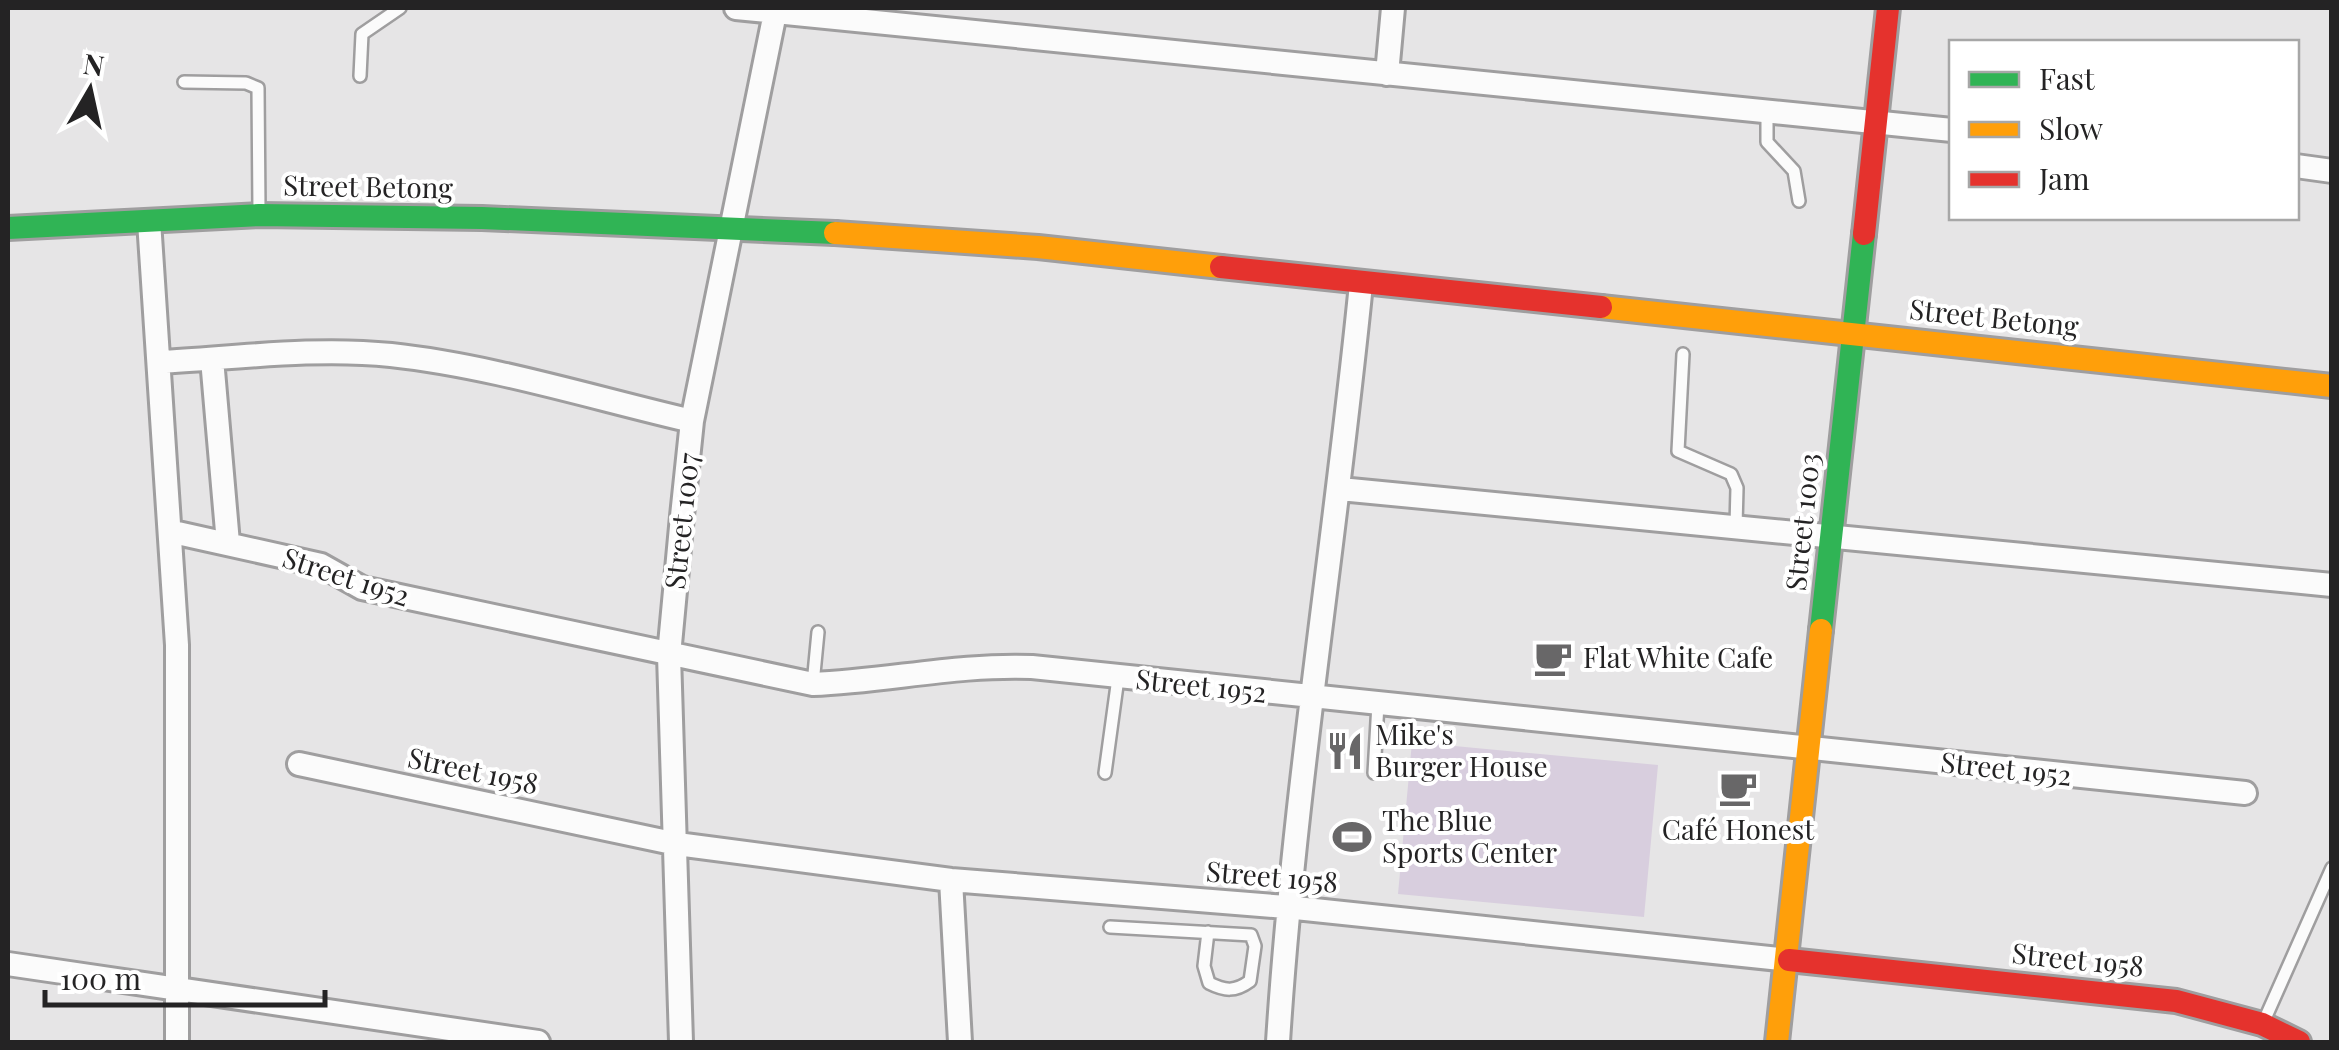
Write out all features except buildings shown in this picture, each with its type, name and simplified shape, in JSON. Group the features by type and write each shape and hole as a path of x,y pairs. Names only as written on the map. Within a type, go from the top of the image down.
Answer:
{"street":[{"path":"736,8 1949,130"},
{"path":"1387,74 1394,8"},
{"name":"Street 1003","path":"1777,1042 1789,960 1888,8"},
{"name":"Street 1007","path":"681,1042 670,655 692,421 728,226 775,10"},
{"path":"2299,166 2332,171"},
{"name":"Street Betong","path":"8,228 259,215 728,226 1038,247 2332,386"},
{"path":"149,221 173,532 177,1042"},
{"path":"1278,1042 1286,907 1340,490 1361,284"},
{"path":"160,362 388,355 446,364 692,421"},
{"path":"212,359 228,544"},
{"path":"1340,490 2332,585"},
{"name":"Street 1952","path":"173,532 320,564 362,588 814,684 884,681 978,665 2246,793"},
{"name":"Street 1958","path":"298,764 677,844 951,880 1286,907 2176,1001 2262,1024 2300,1042"},
{"path":"951,880 960,1042"},
{"path":"8,964 538,1042"}],"lane":[{"path":"360,76 362,34 400,8"},
{"path":"184,82 246,82 258,88 259,215"},
{"path":"1767,113 1767,142 1794,171 1799,201"},
{"path":"1682,354 1678,451 1731,474 1737,488 1736,526"},
{"path":"814,684 818,632"},
{"path":"1105,773 1118,678"},
{"path":"1374,773 1378,704"},
{"path":"2262,1024 2332,868"},
{"path":"1152,928 1154,897"},
{"path":"1110,927 1208,932 1254,939 1250,981 1239,989 1208,983 1204,966 1208,932"}],"shaded area":[{"path":"1412,742 1658,765 1644,917 1398,894"}],"traffic: fast":[{"path":"8,228 259,215 482,218 835,233"},
{"path":"1821,630 1864,234"}],"traffic: slow":[{"path":"835,233 1038,247 1221,267"},
{"path":"1601,307 2332,386"},
{"path":"1777,1042 1821,630"}],"traffic: jam":[{"path":"1864,234 1888,8"},
{"path":"1221,267 1601,307"},
{"path":"1789,960 2176,1001 2262,1024 2299,1042"}],"place":[{"name":"Flat White Cafe","path":"1553,658"},
{"name":"Mike's Burger House","path":"1345,751"},
{"name":"Café Honest","path":"1738,788"},
{"name":"The Blue Sports Center","path":"1352,837"}]}
